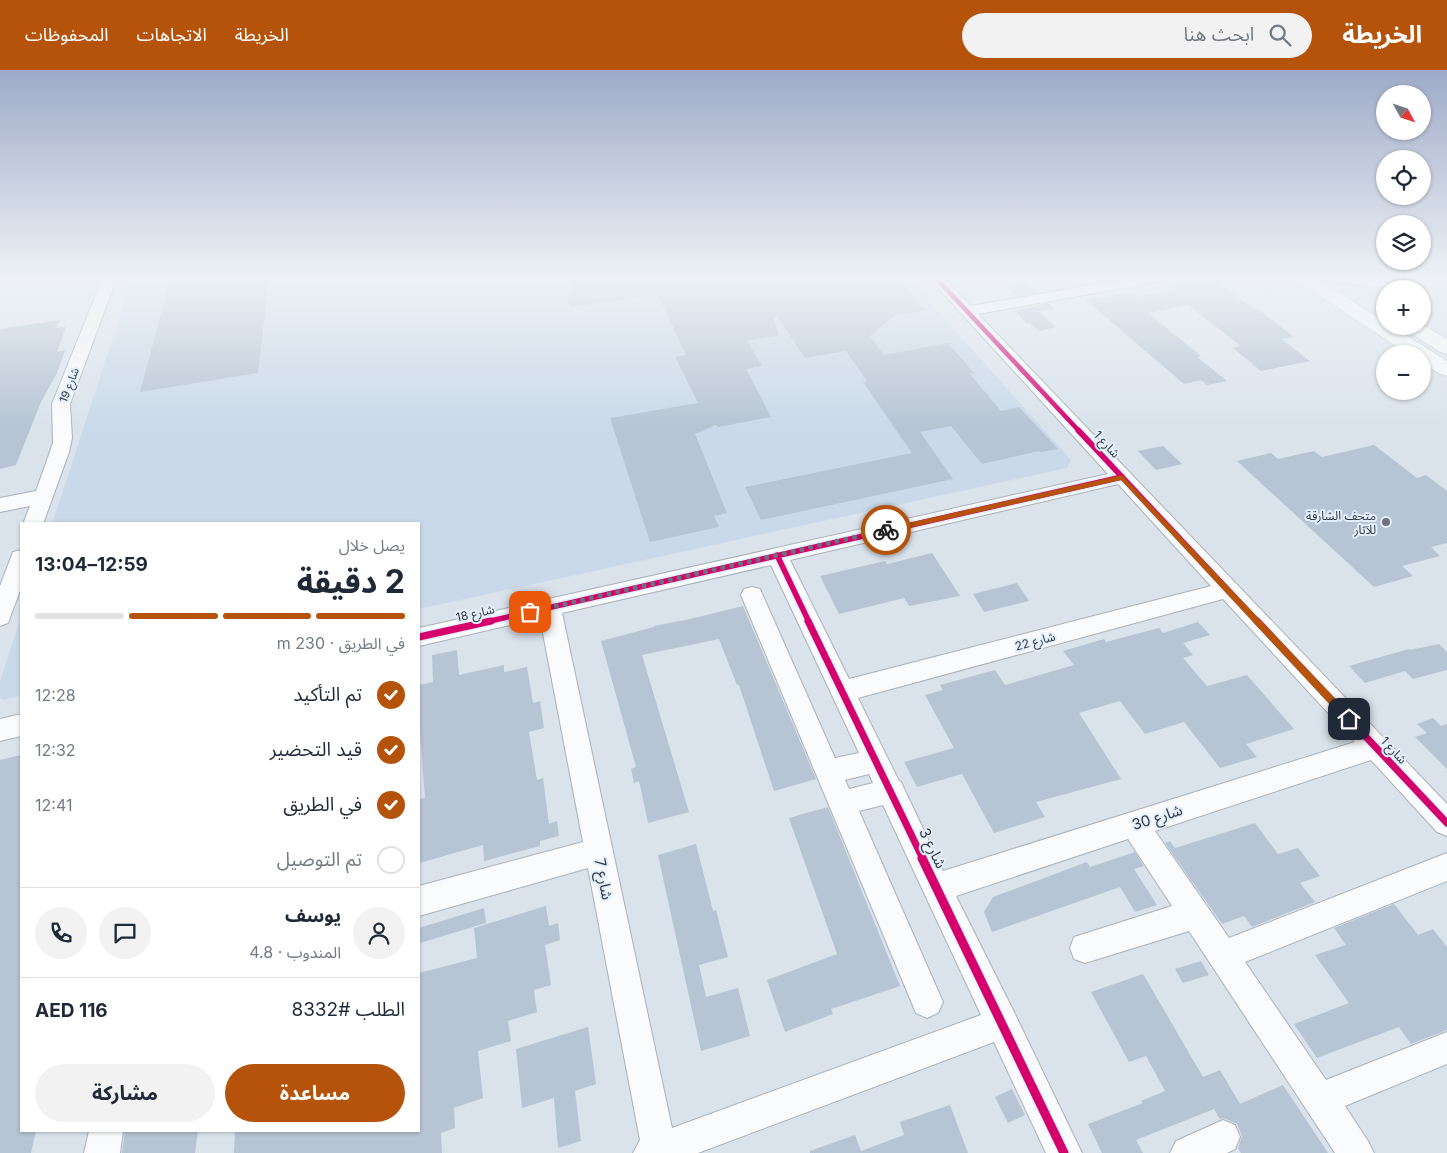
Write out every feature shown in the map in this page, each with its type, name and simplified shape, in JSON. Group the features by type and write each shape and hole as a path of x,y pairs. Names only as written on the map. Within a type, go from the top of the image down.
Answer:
{"main road":[{"path":"1381,328 1408,345"},
{"path":"1427,335 1447,348"},
{"path":"1431,360 1447,370"}],"street":[{"name":"شارع 19","path":"34,522 62,443 61,404 91,328"},
{"name":"شارع 1","path":"982,328 1447,823"},
{"name":"شارع 18","path":"420,637 1122,477"},
{"path":"0,505 43,497"},
{"name":"شارع 3","path":"777,555 892,791 1064,1153"},
{"path":"0,617 20,561"},
{"name":"شارع 22","path":"844,692 1227,590"},
{"path":"752,595 927,1002"},
{"name":"شارع 7","path":"549,607 599,851 655,1152"},
{"path":"0,730 20,725"},
{"name":"شارع 30","path":"938,887 1376,747"},
{"path":"827,772 877,761"},
{"path":"841,802 892,791"},
{"path":"1134,824 1356,1153"},
{"path":"420,901 599,851"},
{"path":"1223,956 1447,867"},
{"path":"1086,948 1194,914"},
{"path":"655,1152 1003,1023"},
{"path":"1320,1099 1447,1048"},
{"path":"102,1153 106,1132"},
{"path":"1188,1153 1223,1137"}],"shaded area":[{"path":"116,328 952,328 1071,460 1067,468 420,609 420,522 53,522"},
{"path":"20,620 20,696 3,700 0,697 0,681"}],"building":[{"path":"66,328 57,352 65,350 57,373 41,402 16,465 0,469 0,329"},
{"path":"157,328 263,328 258,373 140,392"},
{"path":"673,328 776,328 779,335 747,341 762,366 746,369 771,417 718,427 716,425 695,434 727,513 714,516 719,527 650,542 610,418 698,403 675,357 686,355"},
{"path":"785,328 880,328 870,336 884,355 948,343 974,373 970,374 1001,411 1019,407 1058,449 1039,451 982,464 951,426 920,432 953,479 761,520 745,487 912,453 863,382 867,381 846,351 805,358"},
{"path":"1035,328 1054,328 1039,331"},
{"path":"1118,328 1166,328 1201,356 1197,357 1227,381 1207,385 1201,380 1184,384"},
{"path":"1217,328 1282,328 1294,337 1281,339 1310,361 1261,371 1233,348 1241,346"},
{"name":"متحف الشارقة للآثار","path":"1374,445 1417,478 1426,475 1447,491 1447,543 1431,547 1440,556 1402,566 1413,576 1374,587 1237,461 1271,453 1278,459 1314,451 1322,457"},
{"path":"1163,446 1182,464 1156,470 1138,451"},
{"path":"932,553 960,596 909,606 904,598 839,614 820,576 885,561 887,564"},
{"path":"1017,583 1029,601 984,612 973,594"},
{"path":"743,606 816,779 774,791 739,685 737,685 719,639 642,655 689,812 648,823 639,781 634,783 631,769 636,767 601,641 654,626"},
{"path":"1198,622 1210,635 1183,643 1193,655 1183,658 1207,686 1247,675 1294,729 1246,744 1257,757 1220,768 1184,722 1145,734 1120,701 1079,713 1121,779 1036,802 1045,817 994,833 962,774 917,787 904,762 954,748 925,695 943,690 940,685 995,670 1005,685 1074,665 1063,651 1104,639 1106,642 1159,628 1163,633"},
{"path":"1439,644 1447,652 1447,670 1413,679 1405,671 1365,683 1349,666 1409,649"},
{"path":"457,650 459,675 504,665 504,672 527,667 533,703 540,701 544,728 529,732 537,780 543,778 549,824 557,821 559,836 540,841 540,846 484,861 483,845 420,863 420,799 425,798 420,731 420,685 433,682 432,655"},
{"path":"1433,718 1441,726 1447,724 1447,769 1415,737 1427,733 1417,724"},
{"path":"20,755 20,1132 36,1132 31,1153 0,1153 0,760"},
{"path":"828,807 900,986 831,1009 833,1014 785,1032 767,980 837,954 789,818"},
{"path":"1255,823 1278,854 1298,848 1320,876 1300,883 1315,902 1252,927 1244,916 1222,924 1165,843 1170,841 1175,848"},
{"path":"696,844 713,911 716,910 728,957 699,965 706,997 738,988 750,1036 701,1051 658,855"},
{"path":"1135,852 1144,866 1134,869 1157,905 1135,912 1120,887 992,932 984,912 993,897 1087,862 1090,867"},
{"path":"1394,904 1418,935 1433,929 1447,947 1447,1030 1411,1044 1399,1027 1317,1058 1294,1024 1349,1003 1315,955 1346,945 1334,928"},
{"path":"546,906 549,926 558,923 560,940 545,945 551,985 534,990 537,1012 508,1021 511,1041 478,1051 483,1098 454,1108 455,1128 441,1133 442,1153 234,1153 235,1132 420,1132 420,973 477,958 474,928"},
{"path":"484,908 486,923 420,943 420,928"},
{"path":"1201,961 1209,975 1183,983 1175,969"},
{"path":"1143,974 1203,1077 1220,1070 1240,1104 1283,1085 1328,1153 1241,1153 1238,1148 1242,1136 1237,1124 1224,1118 1220,1119 1214,1109 1136,1140 1143,1153 1102,1153 1088,1124 1143,1103 1141,1101 1165,1091 1146,1056 1129,1062 1091,992"},
{"path":"588,1027 596,1084 575,1091 581,1141 558,1148 554,1098 522,1108 516,1049"},
{"path":"1012,1089 1025,1115 1008,1123 995,1097"},
{"path":"950,1105 968,1153 810,1153 810,1151 855,1135 861,1151 904,1135 900,1122"},
{"path":"125,1132 198,1132 195,1153 122,1153"}],"cycle path":[{"path":"982,328 1447,823"},
{"path":"420,637 1122,477"},
{"path":"777,555 1064,1153"}],"way so far":[{"path":"530,612 886,530"}],"place":[{"name":"متحف الشارقة للآثار","path":"1386,522"}],"route":[{"path":"886,530 1122,477 1349,719"}]}
